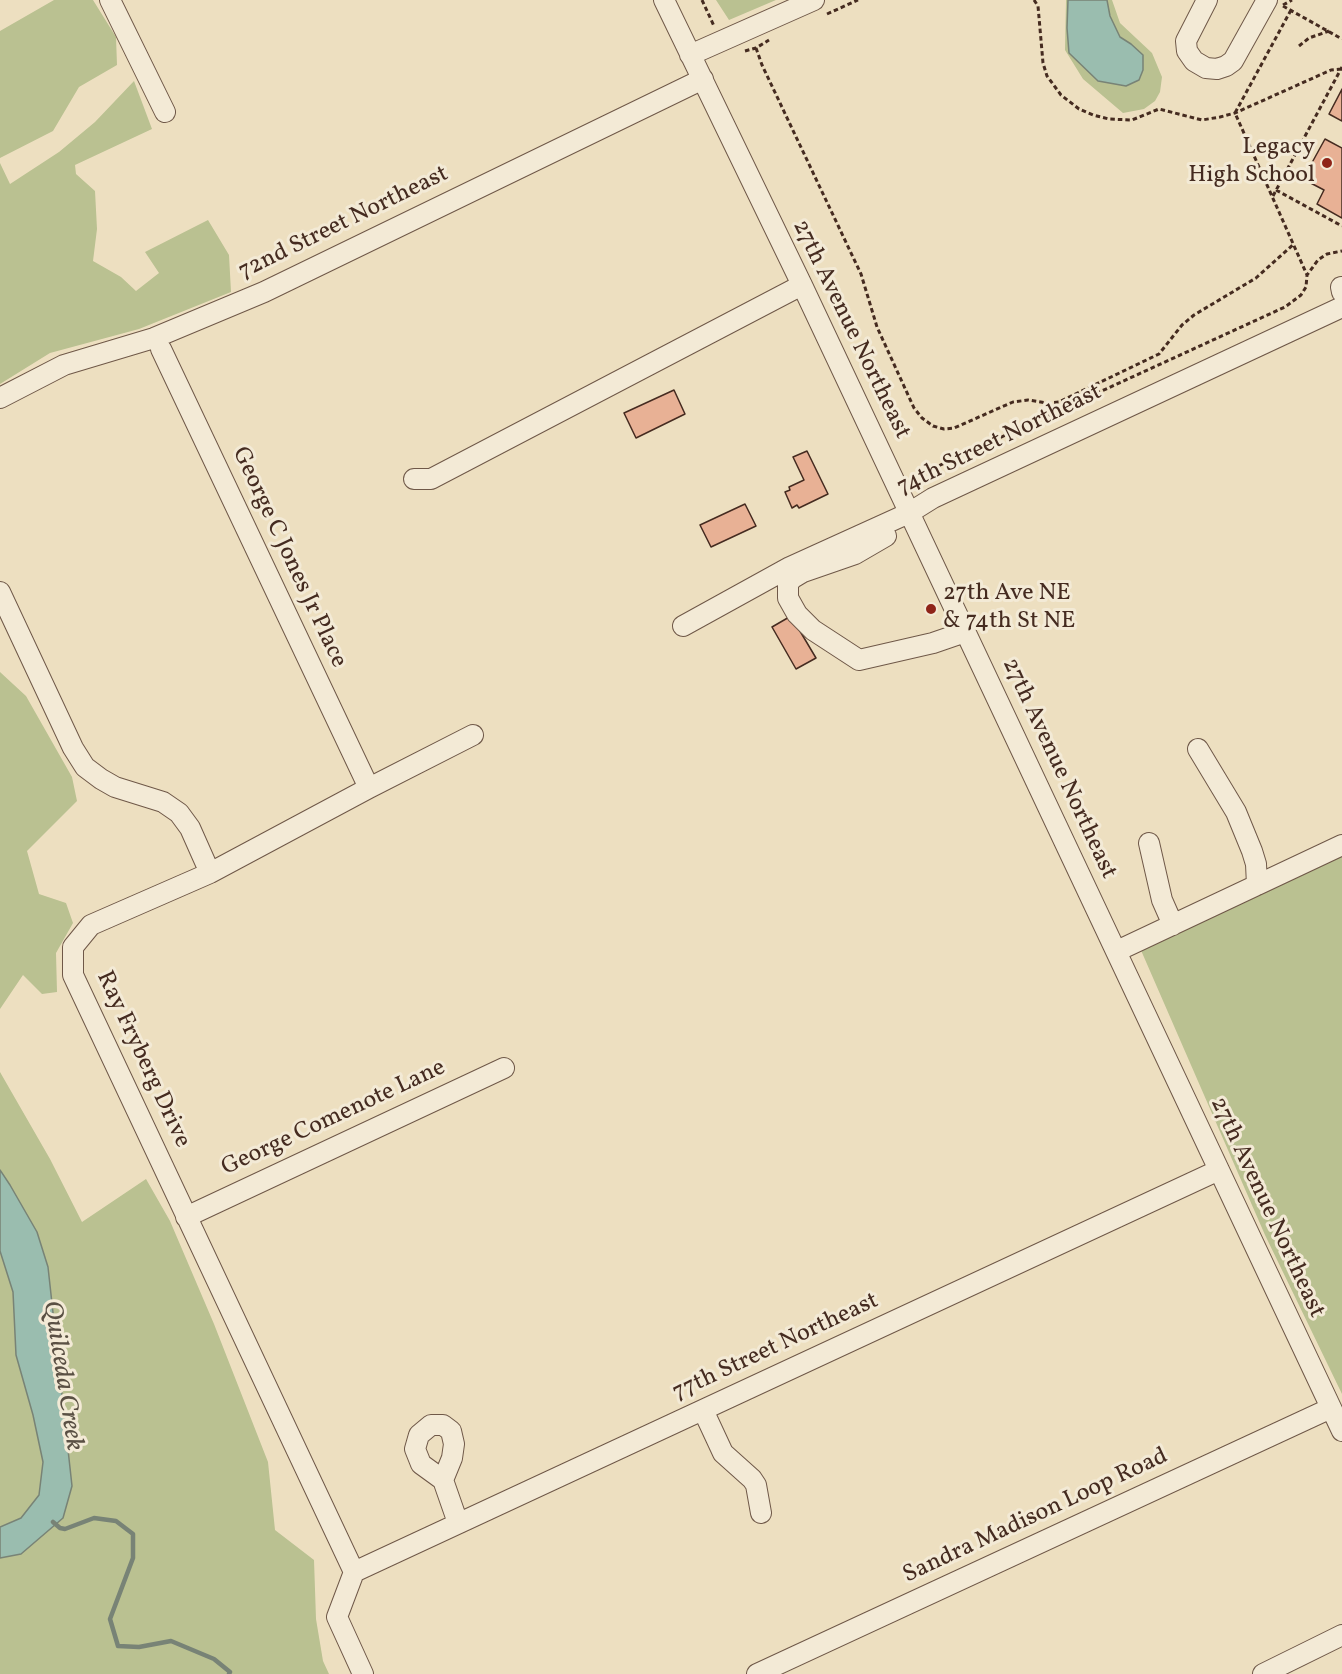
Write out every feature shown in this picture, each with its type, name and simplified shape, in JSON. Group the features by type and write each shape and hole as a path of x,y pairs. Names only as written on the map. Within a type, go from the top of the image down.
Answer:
{"street":[{"path":"110,0 165,112"},
{"name":"27th Avenue Northeast","path":"664,0 802,285 1342,1431"},
{"path":"690,55 814,0"},
{"path":"1207,0 1186,41 1187,51 1194,61 1206,68 1216,69 1233,61 1276,3"},
{"name":"72nd Street Northeast","path":"0,398 64,365 154,338 264,292 702,79"},
{"path":"414,479 431,479 802,285"},
{"name":"74th Street Northeast","path":"683,626 790,567 912,518 933,498 1342,308"},
{"name":"George C Jones Jr Place","path":"161,349 369,788"},
{"path":"912,518 855,554 803,572 793,578 788,584 788,598 797,614 813,630 859,660 933,644 965,632"},
{"path":"0,592 73,748 86,767 115,787 163,802 179,813 190,828 210,873"},
{"name":"Ray Fryberg Drive","path":"354,1572 74,975 73,947 91,925 210,873 473,735"},
{"path":"1198,748 1236,812 1256,864 1257,885"},
{"path":"1149,843 1162,900 1173,925"},
{"path":"1117,951 1342,845"},
{"name":"George Comenote Lane","path":"186,1217 504,1068"},
{"name":"77th Street Northeast","path":"354,1572 1219,1170"},
{"name":"Sandra Madison Loop Road","path":"760,1673 1331,1407"},
{"path":"703,1410 723,1453 756,1485 761,1513"},
{"path":"443,1480 458,1523"},
{"path":"354,1572 337,1617 363,1674"},
{"path":"1263,1674 1342,1635"}],"path":[{"path":"702,0 716,30"},
{"path":"1035,0 1038,6 1043,63 1047,76 1061,95 1079,109 1093,115 1132,120 1159,109 1202,120 1235,113 1331,70 1341,68"},
{"path":"1276,3 1292,0"},
{"path":"1276,3 1342,39"},
{"path":"1235,113 1291,10"},
{"path":"1299,46 1309,38 1329,31"},
{"path":"756,48 861,274 877,327 914,408 933,426 944,429 954,428 1013,402 1029,400 1047,404 1059,402 1159,354 1182,325 1194,315 1256,278 1294,244"},
{"path":"1273,196 1341,68"},
{"path":"897,486 1285,307 1301,295 1306,287 1307,275 1235,113"},
{"path":"1276,190 1342,226"},
{"path":"1307,275 1318,260 1327,254 1342,251"}],"green space":[{"path":"54,0 93,0 116,37 117,65 79,87 53,131 0,158 0,31"},
{"path":"716,0 776,0 729,20"},
{"path":"1066,0 1112,0 1120,23 1152,53 1162,77 1160,92 1155,101 1144,109 1123,113 1083,79 1065,50"},
{"path":"134,81 152,129 75,165 76,174 95,191 97,229 93,261 121,277 136,291 159,273 145,252 208,220 229,255 231,292 139,329 50,353 0,384 0,163 10,184 59,152 95,122"},
{"path":"0,672 26,696 72,777 77,801 27,851 39,894 66,903 73,923 56,953 57,992 42,994 23,975 0,1009"},
{"path":"1342,855 1342,1394 1265,1235 1140,948"},
{"path":"0,1072 50,1159 82,1222 146,1179 170,1221 214,1324 268,1462 275,1530 314,1560 316,1619 323,1661 329,1674 0,1674"}],"shaded area":[{"path":"1068,0 1107,0 1110,16 1120,37 1143,55 1143,70 1139,80 1126,86 1098,81 1069,53"},
{"name":"Quilceda Creek","path":"0,1170 37,1232 48,1267 72,1486 63,1518 21,1554 0,1558 0,1527 21,1518 39,1495 43,1462 33,1415 16,1355 13,1292 0,1251"}],"building":[{"name":"Legacy High School","path":"1342,89 1342,121 1329,114"},
{"name":"Legacy High School","path":"1325,139 1342,148 1342,218 1317,204 1324,190 1303,179"},
{"path":"674,390 685,414 636,438 624,413"},
{"path":"807,451 828,494 799,508 797,505 792,508 785,492 790,490 789,487 804,480 793,457"},
{"path":"745,504 756,526 711,547 700,525"},
{"path":"791,616 816,658 796,669 772,627"}],"waterway":[{"path":"53,1522 65,1529 94,1518 116,1521 133,1534 133,1558 110,1619 118,1646 139,1647 171,1641 214,1659 230,1672 229,1674"}],"place":[{"name":"Legacy High School","path":"1327,163"},
{"name":"27th Ave NE & 74th St NE","path":"931,609"}]}
